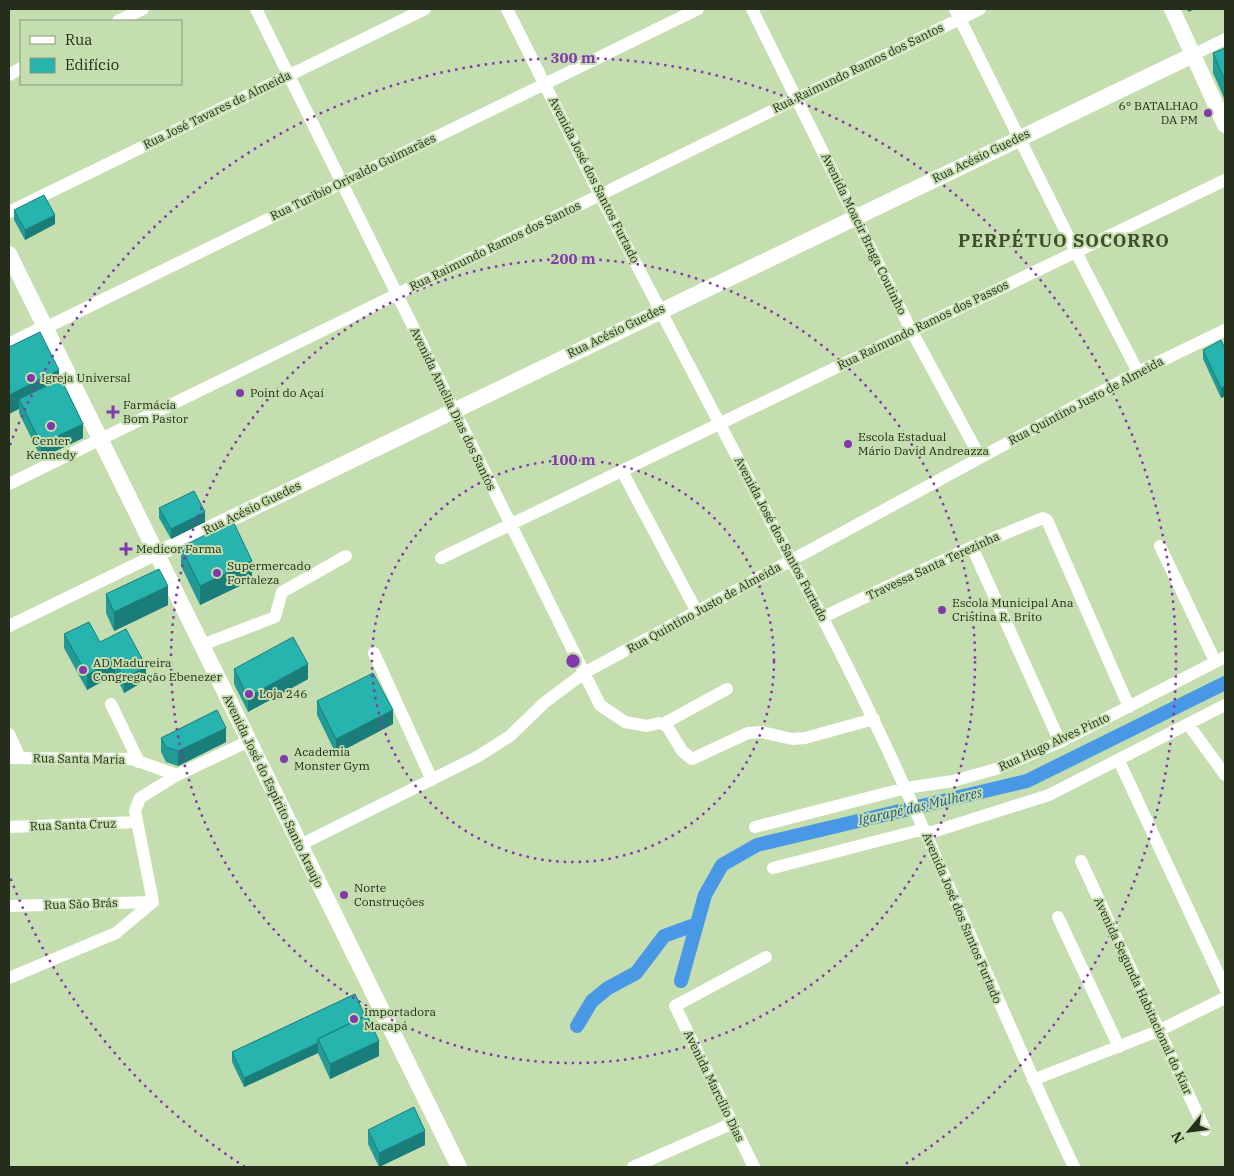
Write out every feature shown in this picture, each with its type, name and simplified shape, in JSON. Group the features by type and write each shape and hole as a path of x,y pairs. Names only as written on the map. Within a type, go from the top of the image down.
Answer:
{"street":[{"path":"120,20 143,9"},
{"name":"Avenida Amélia Dias dos Santos","path":"256,9 600,705 625,722 647,726 663,724"},
{"name":"Rua José Tavares de Almeida","path":"9,212 425,9"},
{"name":"Avenida José dos Santos Furtado","path":"507,9 600,195 791,560 823,617 874,719 1033,1080 1074,1167"},
{"name":"Rua Turibio Orivaldo Guimarães","path":"9,346 698,9"},
{"name":"Avenida Moacir Braga Coutinho","path":"752,9 911,330 980,457"},
{"name":"Rua Raimundo Ramos dos Santos","path":"9,484 797,98 957,14 980,9"},
{"path":"1172,9 1225,125"},
{"path":"957,14 1138,372"},
{"name":"Rua Acésio Guedes","path":"9,626 660,310 1225,39"},
{"name":"Rua Raimundo Ramos dos Passos","path":"441,558 1225,180"},
{"name":"Avenida José do Espírito Santo Araujo","path":"9,254 459,1167"},
{"name":"Rua Quintino Justo de Almeida","path":"300,845 478,757 510,736 544,703 584,673 1138,372 1225,330"},
{"path":"622,472 697,612"},
{"name":"Travessa Santa Terezinha","path":"823,617 972,547 1043,518 1047,520 1129,707"},
{"path":"1160,546 1220,659"},
{"path":"972,547 1060,742"},
{"path":"202,645 275,617 282,592 346,556"},
{"path":"374,653 432,780"},
{"name":"Rua Hugo Alves Pinto","path":"755,827 908,793 996,770 1060,742 1220,659"},
{"path":"727,689 663,724 667,726 682,751 692,758 748,733 762,732 792,739 805,738 874,719"},
{"path":"110,704 139,762"},
{"path":"773,868 1049,795 1120,761 1225,705"},
{"path":"1188,724 1225,775"},
{"path":"9,734 15,758"},
{"path":"9,978 116,933 153,902 135,811 140,798 177,775 249,741"},
{"name":"Rua Santa Maria","path":"15,758 132,760 177,775"},
{"path":"1120,761 1225,988"},
{"name":"Rua Santa Cruz","path":"9,827 137,822"},
{"name":"Avenida Segunda Habitacional do Kiar","path":"1081,861 1205,1130"},
{"name":"Rua São Brás","path":"9,906 153,902"},
{"path":"1058,917 1119,1047"},
{"name":"Avenida Marcílio Dias","path":"754,1167 675,1006 766,957"},
{"path":"1033,1080 1158,1031 1225,998"},
{"path":"633,1167 732,1123"}],"building":[{"path":"1225,48 1225,81 1213,53"},
{"path":"44,195 55,215 25,230 14,210"},
{"path":"40,332 59,370 9,395 9,347"},
{"path":"1221,340 1225,349 1225,386 1221,388 1203,350"},
{"name":"Center Kennedy","path":"61,379 83,424 41,444 19,399"},
{"path":"194,491 205,512 171,529 159,508"},
{"path":"233,521 252,561 200,586 181,547"},
{"path":"159,569 168,586 114,612 106,594"},
{"path":"89,622 100,642 126,629 146,666 124,679 115,660 87,675 64,634"},
{"path":"293,637 308,664 248,697 234,669"},
{"path":"373,673 393,710 336,739 317,701"},
{"path":"217,710 226,728 178,751 166,747 161,738"},
{"path":"355,994 365,1016 318,1039 318,1043 244,1078 232,1052"},
{"path":"367,1015 379,1041 330,1064 318,1039"},
{"path":"414,1107 425,1131 379,1153 368,1130"}],"waterway":[{"name":"Igarapé das Mulheres","path":"681,981 705,895 722,865 757,845 1027,781 1225,683"},
{"path":"577,1026 592,1001 608,988 636,973 664,936 697,924"}],"place":[{"name":"6° BATALHAO DA PM","path":"1208,113"},
{"name":"Igreja Universal","path":"31,378"},
{"name":"Point do Açaí","path":"240,393"},
{"name":"Farmácia Bom Pastor","path":"113,412"},
{"name":"Center Kennedy","path":"51,426"},
{"name":"Escola Estadual Mário David Andreazza","path":"848,444"},
{"name":"Medicor Farma","path":"126,549"},
{"name":"Supermercado Fortaleza","path":"217,573"},
{"name":"Escola Municipal Ana Cristina R. Brito","path":"942,610"},
{"name":"AD Madureira Congregação Ebenezer","path":"83,670"},
{"name":"Loja 246","path":"249,694"},
{"name":"Academia Monster Gym","path":"284,759"},
{"name":"Norte Construções","path":"344,895"},
{"name":"Importadora Macapá","path":"354,1019"}],"district":[{"name":"PERPÉTUO SOCORRO","path":"1064,241"}]}
